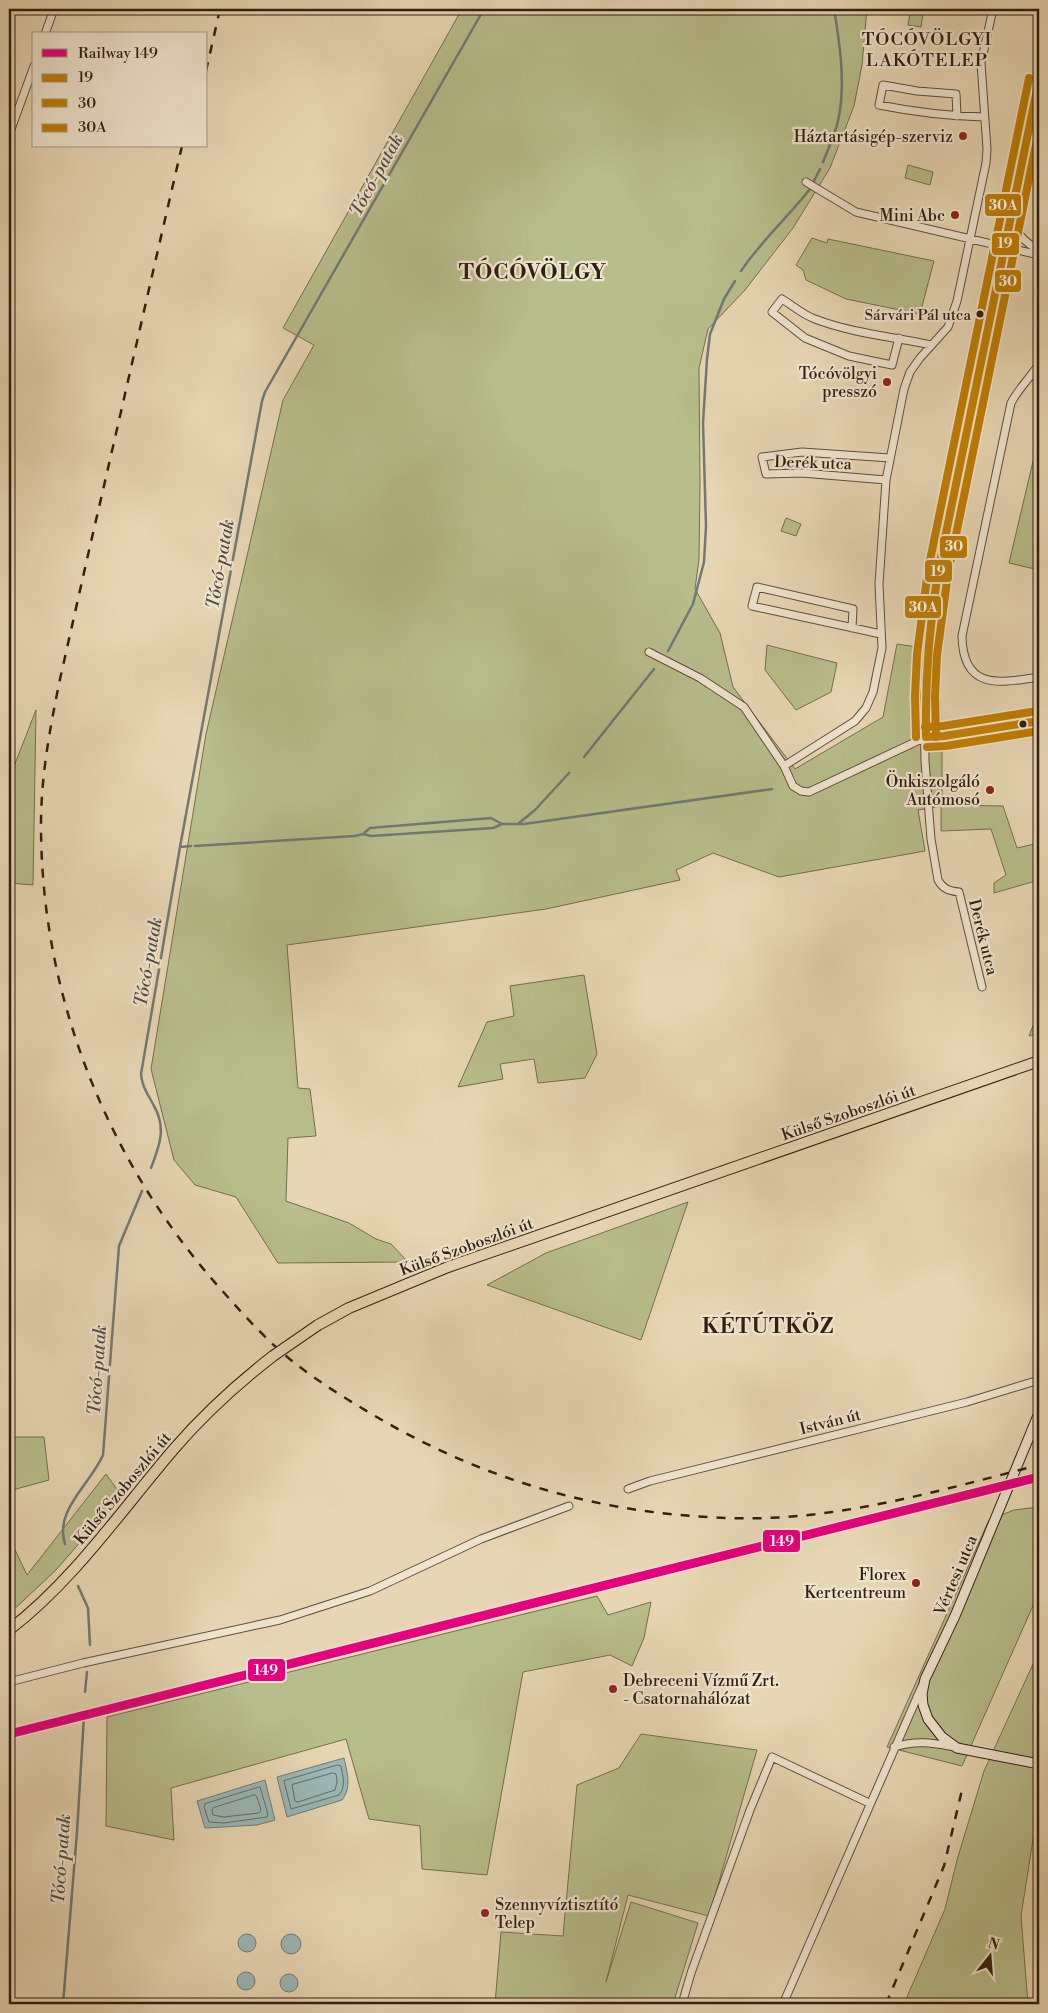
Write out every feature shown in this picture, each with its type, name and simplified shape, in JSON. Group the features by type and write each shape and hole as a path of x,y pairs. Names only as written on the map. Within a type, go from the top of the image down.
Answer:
{"main road":[{"name":"Külső Szoboszlói út","path":"9,1630 40,1604 73,1570 174,1449 238,1384 273,1356 349,1308 448,1267 1039,1061"}],"street":[{"path":"46,32 54,9"},
{"path":"784,766 855,721 866,708 873,692 882,648 879,584 886,480 904,389 910,372 948,327 957,301 986,163 987,149 982,63 993,9"},
{"path":"10,132 32,72"},
{"name":"Derék utca","path":"982,988 959,892 946,890 938,880 931,839 927,797 924,703 926,669 938,572 1039,80"},
{"path":"958,116 956,94 883,86 879,105 916,112 958,116 984,116"},
{"path":"806,182 856,212 1039,255"},
{"path":"1012,214 1019,235 1039,251"},
{"path":"899,338 892,365 849,356 805,338 772,312 782,299 814,319 862,332 899,338 932,345"},
{"path":"1039,364 1032,376 1018,390 1011,403 962,636 964,655 972,671 987,681 997,683 1039,677"},
{"name":"Derék utca","path":"886,480 802,472 766,474 762,456 802,452 890,458"},
{"path":"852,628 853,609 757,587 752,606 852,628 881,634"},
{"path":"649,652 700,678 744,706 784,766 793,786 801,791 810,792 926,737 944,736 1039,721"},
{"name":"István út","path":"628,1489 650,1481 967,1402 1039,1380"},
{"name":"Vértesi utca","path":"783,2004 827,1907 869,1803 954,1616 1039,1413"},
{"path":"9,1682 92,1661 280,1620 370,1590 481,1539 569,1506"},
{"path":"925,1679 922,1694 923,1705 928,1719 942,1737 957,1748"},
{"path":"894,1747 910,1742 926,1742 1039,1764"},
{"path":"682,2004 691,1973 750,1810 772,1757 869,1803"}],"green space":[{"path":"462,9 867,9 862,65 854,106 830,168 793,228 745,290 708,329 699,368 699,559 695,589 720,633 733,687 795,769 883,717 897,644 937,650 942,743 942,805 1003,806 1017,848 1039,843 1039,880 994,893 994,883 1006,875 991,829 941,831 941,806 918,810 925,851 779,877 713,853 676,870 680,880 546,909 287,945 298,1088 310,1089 316,1136 288,1138 286,1201 349,1223 376,1239 391,1244 408,1262 278,1263 236,1197 195,1185 174,1160 151,1069 206,734 283,400 314,345 283,328"},
{"path":"910,13 923,15 921,27 908,25"},
{"path":"908,165 933,172 930,185 905,178"},
{"path":"812,238 827,243 828,239 934,261 920,314 846,299 806,280 803,270 796,265"},
{"path":"1039,436 1039,570 1009,563"},
{"path":"786,518 801,524 796,536 781,531"},
{"path":"767,645 837,663 831,692 796,710 765,670"},
{"path":"36,710 33,885 10,883 9,886 9,779"},
{"path":"584,975 597,1054 585,1078 538,1083 534,1059 500,1064 503,1079 458,1087 487,1022 514,1016 510,986"},
{"path":"1039,1010 1039,1034 1029,1036"},
{"path":"688,1202 641,1340 487,1285 546,1253"},
{"path":"9,1437 44,1437 49,1480 9,1491"},
{"path":"106,1474 121,1495 56,1570 9,1614 9,1537 27,1575"},
{"path":"1039,1507 1039,1592 962,1766 887,1747 989,1520 1014,1510"},
{"path":"597,1596 608,1615 651,1602 644,1638 632,1666 610,1655 523,1672 487,1875 422,1869 420,1826 369,1819 346,1739 171,1788 174,1840 106,1826 107,1717"},
{"path":"1039,1651 1039,1801 1021,1916 1028,2004 904,2004 945,1909 957,1860 984,1771"},
{"path":"641,1734 757,1750 709,1916 628,1895 606,1982 631,1902 698,1923 673,2004 495,2004 501,1932 563,1936 577,1785 619,1768"}],"water":[{"path":"344,1758 348,1785 342,1800 287,1817 277,1777"},
{"path":"265,1780 275,1820 257,1825 205,1828 197,1801"},
{"path":"243,1934 251,1934 256,1939 254,1950 243,1952 238,1947 238,1939"},
{"path":"291,1934 298,1937 301,1944 298,1951 291,1954 284,1951 281,1944 284,1937"},
{"path":"246,1972 252,1975 255,1981 252,1987 246,1990 240,1987 237,1981 240,1975"},
{"path":"289,1974 295,1977 298,1983 295,1989 289,1992 283,1989 280,1983 283,1977"}],"waterway":[{"name":"Tócó-patak","path":"151,1168 159,1145 161,1130 158,1114 144,1087 141,1074 180,847 262,401 265,392 484,9"},
{"path":"823,162 837,126 842,94 840,51 834,9"},
{"path":"814,181 820,169"},
{"path":"741,271 757,249 810,189"},
{"path":"668,651 693,604 704,562 706,526 703,423 707,359 710,334 724,299 735,281"},
{"path":"584,757 654,669"},
{"path":"519,823 535,810 569,773"},
{"path":"195,846 363,834 371,836 493,828 502,824 524,824 772,789"},
{"path":"363,834 370,828 491,818 502,824"},
{"path":"180,847 191,846"},
{"name":"Tócó-patak","path":"65,1544 64,1520 75,1498 103,1455 119,1246 142,1191"},
{"name":"Tócó-patak","path":"78,1586 88,1608 90,1645"},
{"name":"Tócó-patak","path":"85,1692 87,1672"},
{"name":"Tócó-patak","path":"63,2004 84,1716"}],"railway":[{"path":"208,62 220,9"},
{"path":"182,148 60,679 47,752 41,806 44,888 53,951 67,1012 88,1072 113,1129 143,1184 178,1237 218,1286 262,1334 301,1368 350,1401 412,1437 499,1475 543,1489 588,1501 634,1509 681,1515 768,1518 808,1515 886,1503 1039,1465"},
{"path":"886,2004 944,1866 962,1790"}],"rail line":[{"name":"149","path":"9,1734 1039,1477"}],"transit line":[{"name":"30A","path":"916,737 917,654 928,570 1029,78"},
{"name":"19","path":"926,737 928,654 938,572 1039,80"},
{"name":"30","path":"936,737 937,655 948,574 1039,130"},
{"name":"30A","path":"925,727 943,726 1037,711"},
{"name":"19","path":"926,737 944,736 1039,721"},
{"name":"30","path":"927,747 946,746 1039,731"}],"place":[{"name":"Háztartásigép-szerviz","path":"963,136"},
{"name":"Mini Abc","path":"955,215"},
{"name":"Sárvári Pál utca","path":"980,314"},
{"name":"Tócóvölgyi presszó","path":"887,382"},
{"name":"Önkiszolgáló Autómosó","path":"990,790"},
{"name":"Florex Kertcentreum","path":"916,1583"},
{"name":"Debreceni Vízmű Zrt. - Csatornahálózat","path":"613,1689"},
{"name":"Szennyvíztisztító Telep","path":"485,1913"}],"district":[{"name":"TÓCÓVÖLGYI LAKÓTELEP","path":"927,49"},
{"name":"TÓCÓVÖLGY","path":"533,272"},
{"name":"KÉTÚTKÖZ","path":"768,1326"}]}
